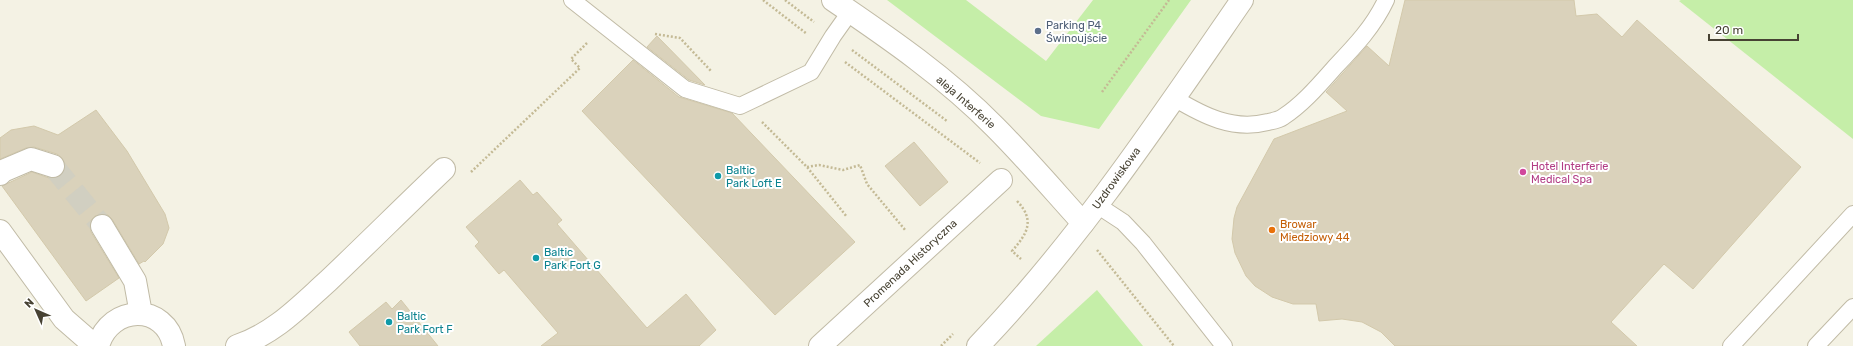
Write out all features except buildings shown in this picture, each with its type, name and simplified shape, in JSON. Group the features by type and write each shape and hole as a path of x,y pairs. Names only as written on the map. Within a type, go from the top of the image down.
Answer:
{"street":[{"name":"Uzdrowiskowa","path":"978,346 1011,312 1083,224 1174,98 1242,0"},
{"name":"aleja Interferie","path":"842,6 903,50 958,93 990,122 1083,224"},
{"path":"0,174 3,171 31,159 53,166"},
{"path":"237,346 251,341 274,328 353,258 444,168"},
{"name":"Promenada Historyczna","path":"820,346 1001,180"},
{"path":"102,226 135,281 141,314"},
{"path":"0,231 64,319 96,346 100,336 117,318 129,314 141,314 152,317 161,323 168,331 174,346"}],"lane":[{"path":"572,0 685,90 740,106 812,72 829,42 842,6"},
{"path":"1174,98 1216,121 1240,125 1260,124 1281,118 1299,106 1366,34 1380,14 1386,0"},
{"path":"1097,205 1123,222 1143,243 1224,346"},
{"path":"1731,346 1853,214"},
{"path":"1816,346 1853,306"}],"path":[{"path":"763,0 829,42 950,124"},
{"path":"785,0 829,42 1001,180 1022,206 1028,216 1028,228 1022,240 1012,251 1022,259"},
{"path":"1102,92 1169,0"},
{"path":"650,33 680,38 713,72"},
{"path":"470,172 580,68 571,60 590,39"},
{"path":"757,117 807,167 846,217"},
{"path":"807,167 819,165 843,170 860,165 867,184 924,250"},
{"path":"1092,245 1174,346"}],"green space":[{"path":"887,0 966,0 1046,61 1093,0 1191,0 1099,129 1041,116"},
{"path":"1853,0 1853,139 1679,1"},
{"path":"1097,290 1143,346 1036,346"}],"tunnel":[{"path":"53,166 102,226"}],"place":[{"name":"Parking P4 Świnoujście","path":"1038,31"},
{"name":"Hotel Interferie Medical Spa","path":"1523,172"},
{"name":"Baltic Park Loft E","path":"718,176"},
{"name":"Browar Miedziowy 44","path":"1272,230"},
{"name":"Baltic Park Fort G","path":"536,258"},
{"name":"Baltic Park Fort F","path":"389,322"}]}
